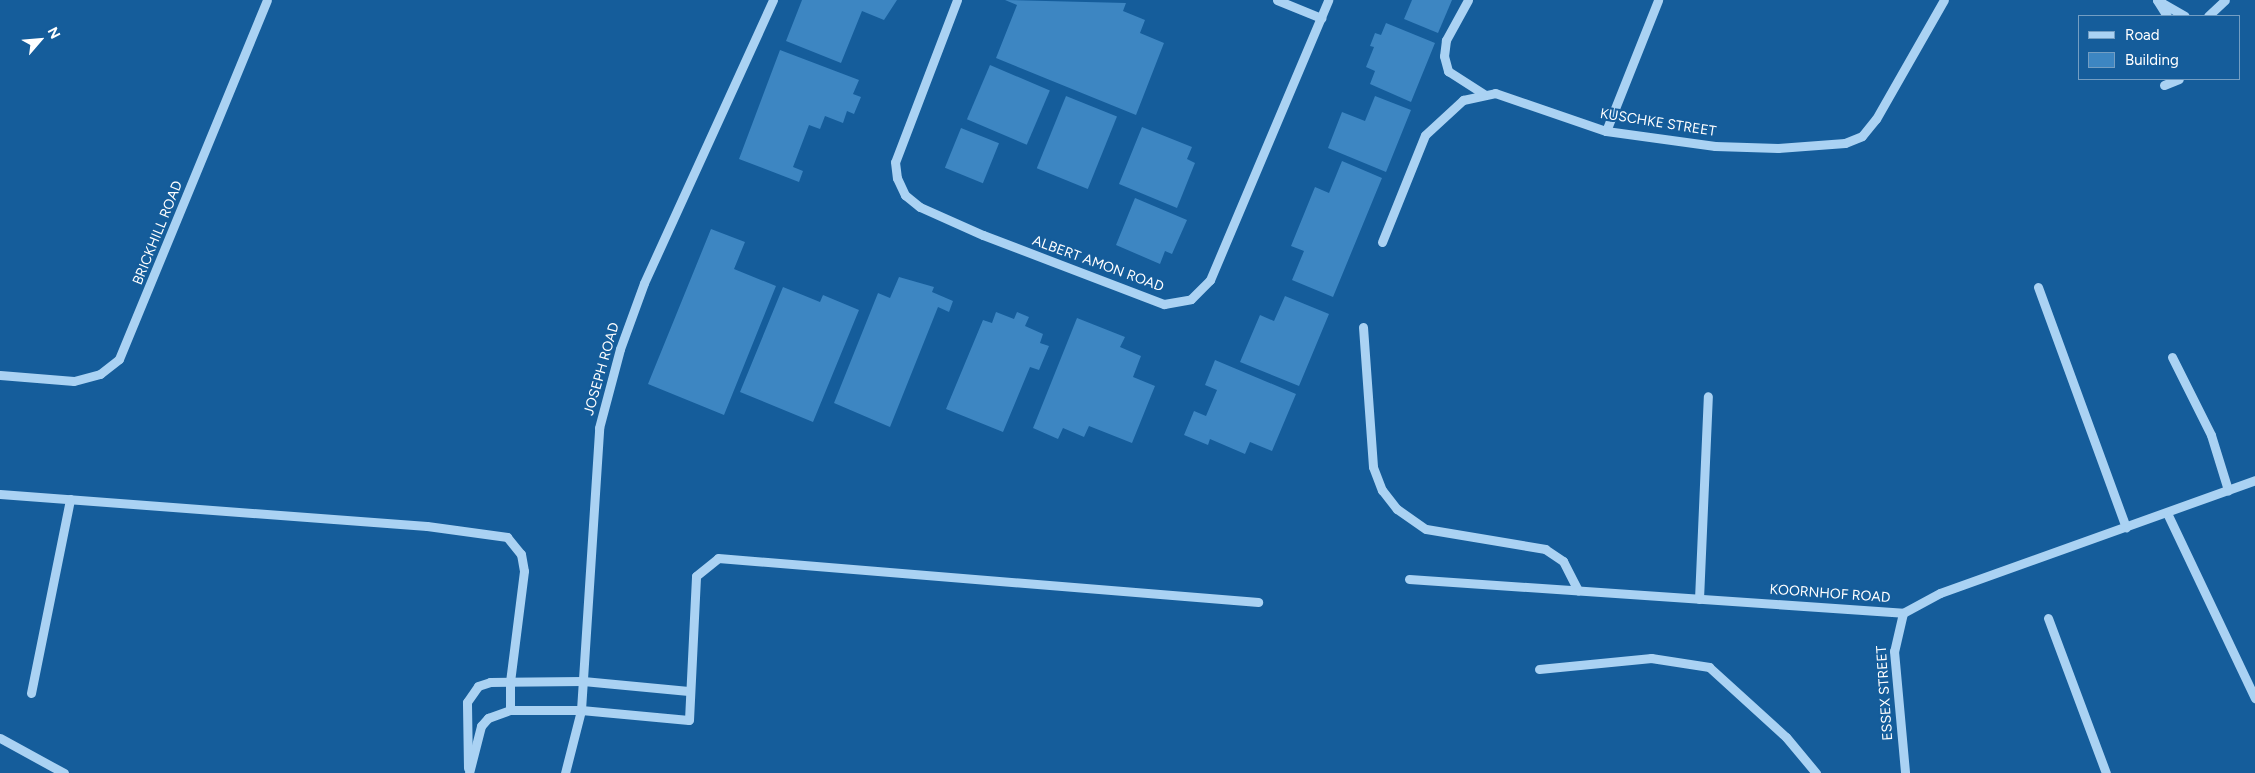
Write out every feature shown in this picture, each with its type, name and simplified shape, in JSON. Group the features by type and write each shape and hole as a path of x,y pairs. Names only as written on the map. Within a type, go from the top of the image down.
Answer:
{"street":[{"name":"BRICKHILL ROAD","path":"0,375 74,381 100,374 119,359 267,0"},
{"name":"JOSEPH ROAD","path":"565,773 581,710 600,428 620,349 644,283 774,0"},
{"name":"ALBERT AMON ROAD","path":"957,0 895,162 896,178 905,195 920,207 983,235 1164,304 1191,299 1210,280 1328,0"},
{"path":"1277,0 1321,18"},
{"path":"1468,0 1446,40 1444,56 1448,71 1484,94"},
{"path":"1606,131 1658,0"},
{"name":"KUSCHKE STREET","path":"1484,94 1495,93 1606,131 1716,146 1822,146 1858,140 1905,75 1944,0"},
{"path":"2157,0 2166,15"},
{"path":"2157,0 2184,15"},
{"path":"2209,15 2225,0"},
{"path":"2164,85 2176,80"},
{"path":"1382,242 1425,135 1451,108 1484,94"},
{"path":"2038,287 2126,527"},
{"path":"1363,328 1373,467 1382,490 1397,509 1426,529 1544,549 1563,562 1578,590"},
{"path":"2172,357 2211,435 2228,490"},
{"path":"1699,599 1708,396"},
{"name":"KOORNHOF ROAD","path":"1409,579 1903,613 1940,593 2168,513 2255,480"},
{"path":"0,494 427,526 507,537 521,554 524,570 510,682 510,710"},
{"path":"31,693 70,499"},
{"path":"2168,513 2255,698"},
{"path":"468,773 482,726 488,718 510,710 581,710 689,720 696,576 718,558 1258,602"},
{"name":"ESSEX STREET","path":"1903,613 1894,651 1905,773"},
{"path":"2048,618 2106,773"},
{"path":"1539,669 1651,658 1709,667 1786,738 1816,773"},
{"path":"468,773 465,714 470,694 484,684 583,681 689,691"},
{"path":"0,738 64,773"}],"building":[{"path":"802,0 897,0 884,20 862,11 841,63 786,41"},
{"path":"1005,0 1126,3 1123,11 1145,20 1140,33 1164,43 1136,115 996,58 1017,5"},
{"path":"1412,0 1452,0 1438,33 1404,19"},
{"path":"1386,23 1435,43 1411,102 1370,84 1375,71 1366,67 1374,47 1370,46 1375,33 1381,35"},
{"path":"780,50 859,80 853,94 861,97 854,114 847,111 843,123 825,116 820,129 809,125 793,167 803,171 799,182 739,159"},
{"path":"990,65 1050,90 1027,145 967,119"},
{"path":"1066,96 1117,117 1088,189 1037,168"},
{"path":"1375,96 1411,110 1386,172 1328,148 1342,112 1365,121"},
{"path":"1142,127 1192,147 1187,159 1195,163 1177,208 1119,184"},
{"path":"961,128 999,143 983,183 945,168"},
{"path":"1342,161 1382,178 1333,297 1292,280 1304,251 1291,246 1315,187 1329,193"},
{"path":"1135,198 1187,220 1172,254 1165,251 1160,264 1116,245"},
{"path":"711,229 745,242 734,269 776,286 724,415 648,384"},
{"path":"899,277 934,287 932,292 953,301 949,312 938,307 890,427 834,403 878,293 890,298"},
{"path":"783,287 820,302 823,295 859,310 813,422 740,392"},
{"path":"1285,296 1329,314 1299,386 1240,362 1260,315 1274,321"},
{"path":"996,312 1014,319 1017,312 1029,317 1025,326 1043,334 1040,343 1049,346 1039,370 1030,367 1003,432 946,409 983,320 992,323"},
{"path":"1077,318 1125,337 1120,347 1141,356 1133,377 1155,386 1132,443 1089,426 1084,437 1063,428 1058,439 1033,428"},
{"path":"1215,360 1296,394 1272,451 1250,442 1245,454 1210,439 1208,445 1184,435 1194,411 1206,416 1217,390 1205,385"}]}
